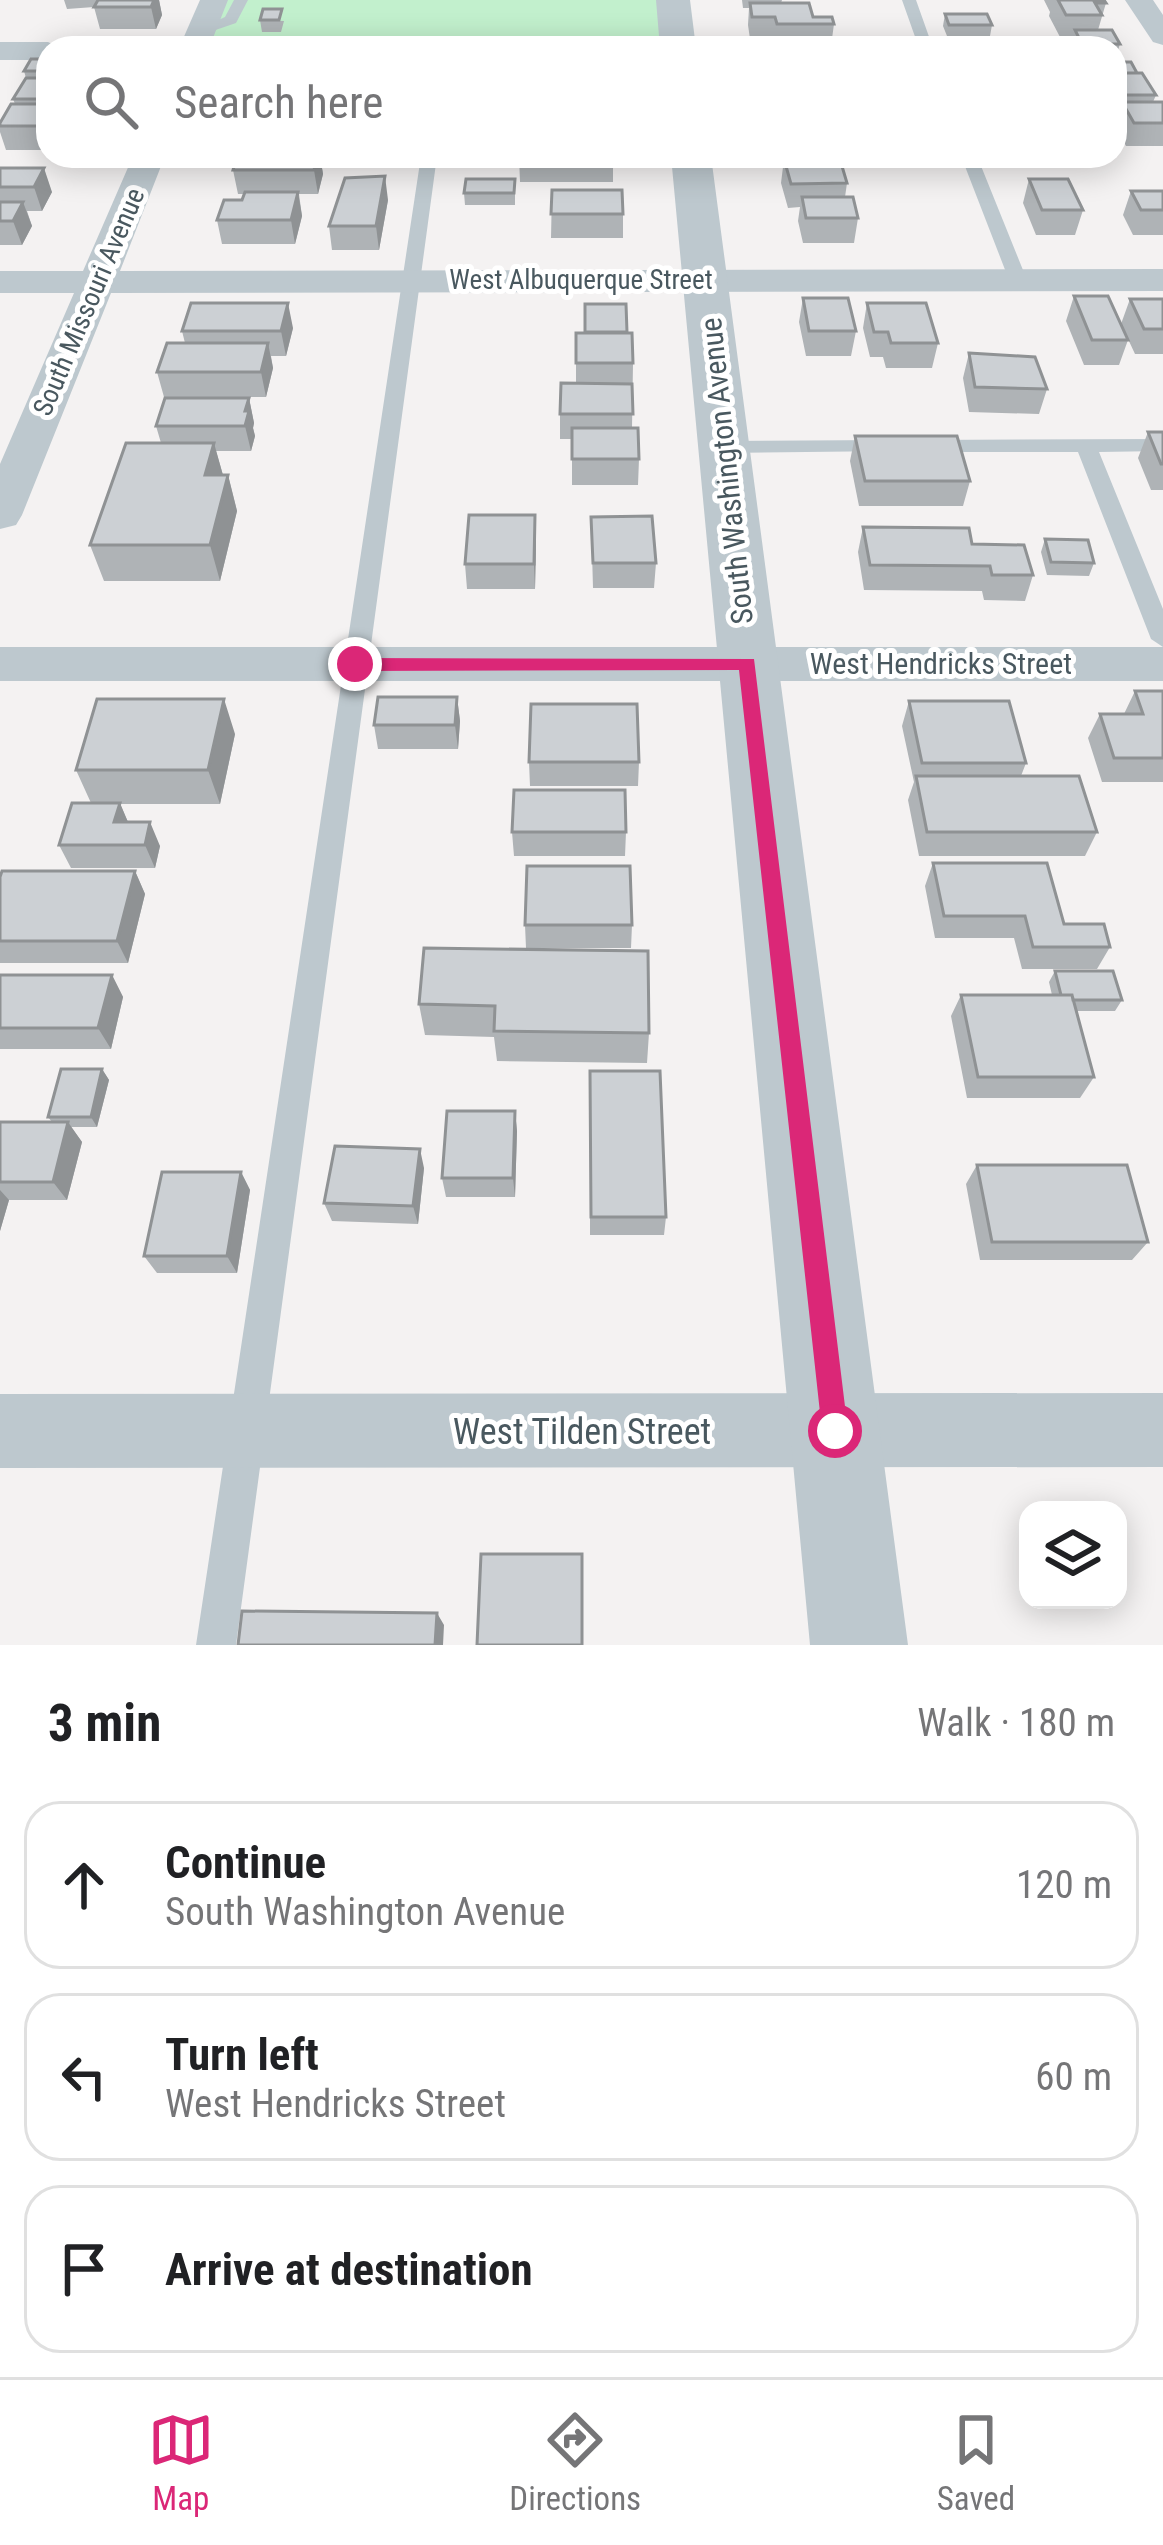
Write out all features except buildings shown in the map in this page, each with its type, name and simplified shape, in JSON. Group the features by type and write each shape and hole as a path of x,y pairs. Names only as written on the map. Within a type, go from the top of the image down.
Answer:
{"street":[{"path":"199,36 214,0"},
{"path":"673,0 677,36"},
{"path":"1139,0 1163,36"},
{"path":"0,51 36,51"},
{"name":"South Missouri Avenue","path":"0,515 144,168"},
{"name":"South Washington Avenue","path":"692,168 859,1645"},
{"name":"West Albuquerque Street","path":"0,281 1163,280"},
{"name":"West Hendricks Street","path":"0,664 1163,664"},
{"name":"West Tilden Street","path":"0,1431 1163,1430"}],"lane":[{"path":"205,36 231,20 241,0"},
{"path":"909,0 922,36"},
{"path":"216,1645 427,168"},
{"path":"974,168 1018,280"},
{"path":"1086,445 1163,639"},
{"path":"724,448 1163,445"}],"green space":[{"path":"214,0 673,0 677,36 199,36"}],"route":[{"path":"355,664 748,664 835,1431"}]}
